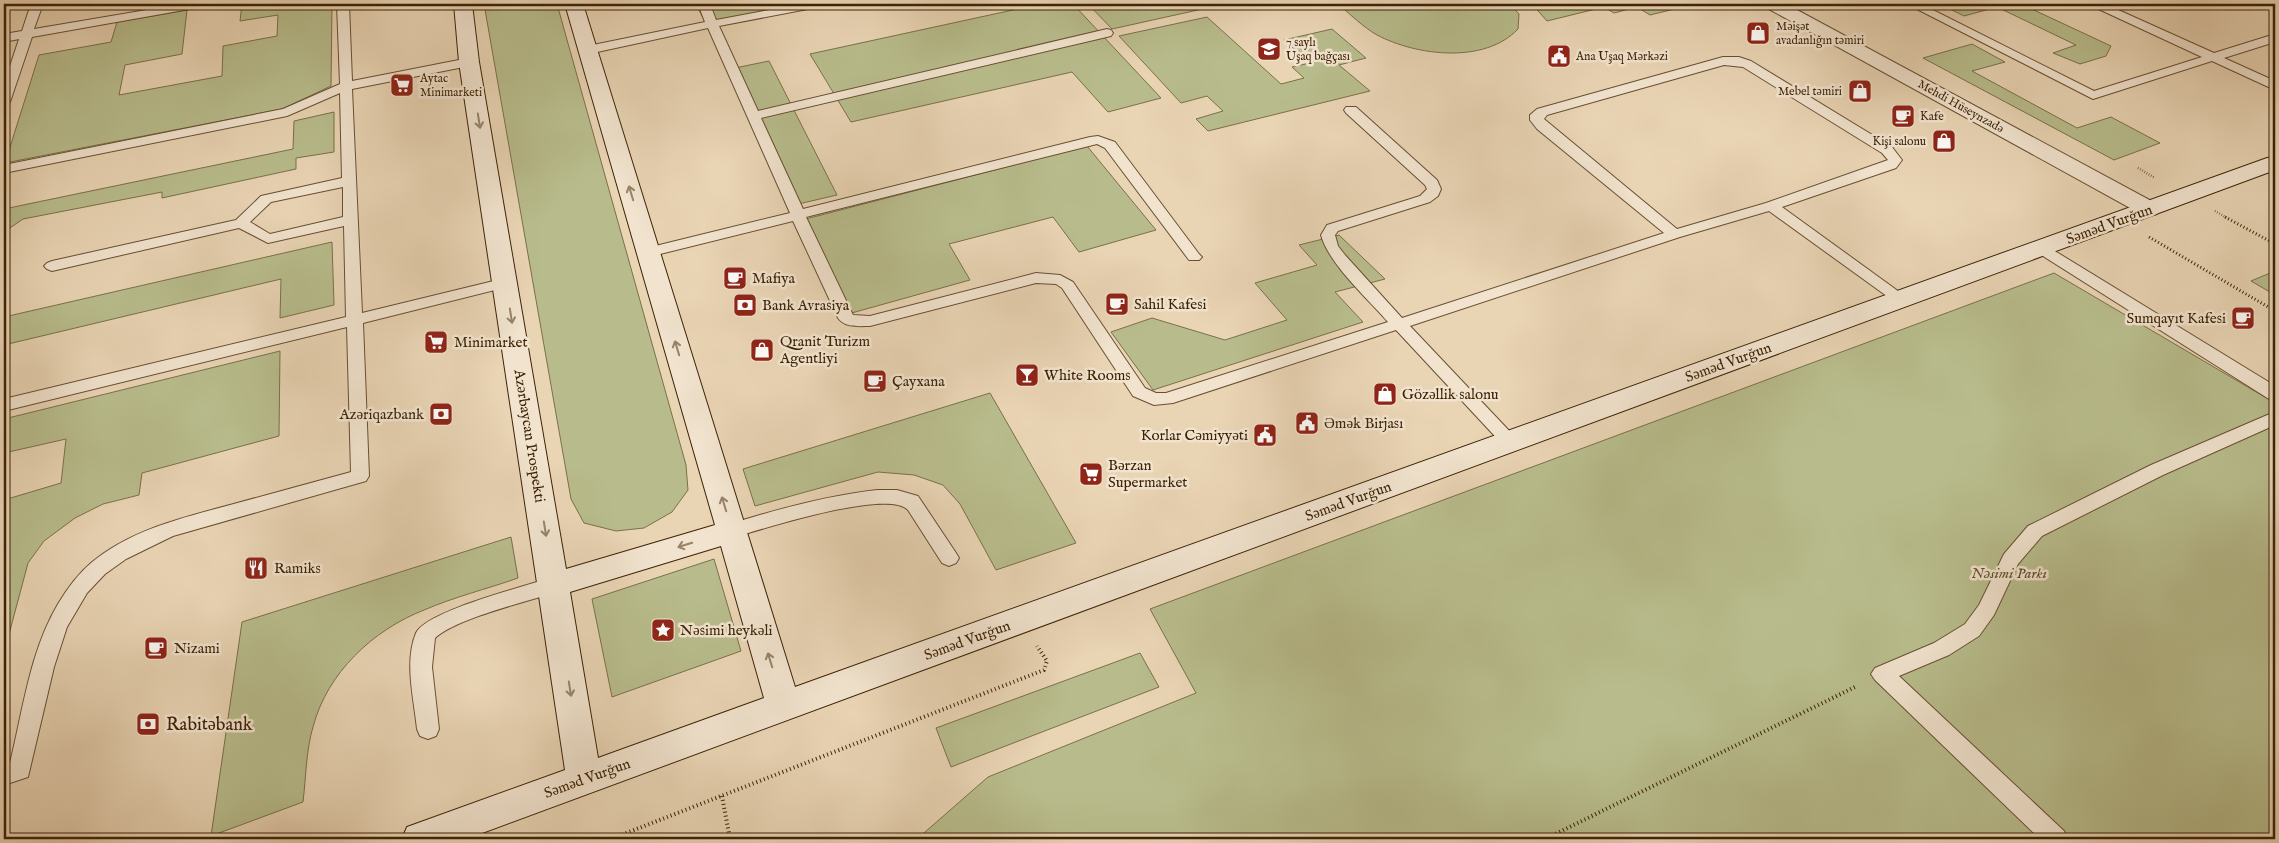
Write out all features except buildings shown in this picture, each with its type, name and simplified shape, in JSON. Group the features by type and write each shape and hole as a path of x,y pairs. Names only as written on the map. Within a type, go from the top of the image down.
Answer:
{"main road":[{"name":"Azərbaycan Prospekti","path":"463,4 469,62 506,283 584,779"},
{"path":"574,4 784,706"},
{"name":"Mehdi Hüseynzadə","path":"1773,4 2149,209"},
{"name":"Səməd Vurğun","path":"420,839 2275,163"},
{"path":"554,585 731,531"}],"lane":[{"path":"4,102 37,4"},
{"path":"4,38 201,4"},
{"path":"4,775 20,770 49,646 65,610 87,577 121,551 169,529 360,476 343,4"},
{"path":"704,4 846,318 852,321 870,321 1036,278 1060,280 1068,285 1139,392 1154,399 1167,399 1675,234 1771,206 1891,164 1895,160 1887,150 1747,64 1739,61 1723,60 1542,112 1538,116 1537,120 1542,126 1675,234"},
{"path":"588,50 818,4"},
{"path":"1913,4 2093,95 2275,38"},
{"path":"2096,4 2275,86"},
{"path":"754,116 1107,33"},
{"path":"4,169 287,112 346,86 469,62"},
{"path":"1351,110 1432,183 1434,189 1433,193 1425,199 1332,228 1328,235 1331,246 1399,324 1510,442"},
{"path":"648,252 1098,140 1110,144 1194,257"},
{"path":"52,266 241,223 266,199 349,180"},
{"path":"1771,206 1901,299"},
{"path":"241,223 268,239 350,220"},
{"path":"2040,248 2275,395"},
{"path":"4,406 506,283"},
{"path":"2056,839 1882,674 1957,641 1972,630 1994,595 2005,569 2023,543 2035,530 2157,470 2274,422"},
{"path":"731,531 842,502 873,496 894,496 910,501 949,558"},
{"path":"428,729 421,650 426,632 438,623 554,585"}],"path":[{"path":"2120,220 2275,311"},
{"path":"611,839 1044,670 1047,661 1022,620"},
{"path":"1545,839 1882,674"},
{"path":"722,796 730,839"}],"green space":[{"path":"242,4 332,4 331,86 282,109 5,163 39,55 111,42 117,22 187,10 182,54 125,65 119,95 222,76 223,46 277,36 278,15 240,21"},
{"path":"484,4 557,4 686,465 688,490 672,512 644,528 616,531 584,523 571,499"},
{"path":"696,4 806,4 706,24"},
{"path":"1019,4 1073,4 1161,98 1108,112 1072,72 851,122 810,54 1022,8"},
{"path":"1088,4 1225,4 1112,29"},
{"path":"1338,4 1510,4 1519,14 1518,29 1504,40 1488,48 1469,52 1430,52 1411,48 1377,35"},
{"path":"1532,4 1695,4 1650,15 1637,7 1614,13 1604,7 1547,21"},
{"path":"1940,4 2021,4 2111,46 2106,56 2080,64 2053,53 2076,45 1997,7 1964,16"},
{"path":"1207,17 1281,84 1304,78 1292,67 1310,63 1284,40 1332,29 1366,58 1339,65 1370,91 1208,131 1196,119 1223,111 1207,96 1181,103 1119,36"},
{"path":"1972,44 2005,62 1972,71 2077,128 2111,117 2160,143 2114,160 1923,58"},
{"path":"769,61 837,195 794,205 730,69"},
{"path":"334,112 334,152 296,158 296,169 162,198 162,192 23,219 4,232 4,209 293,149 294,121"},
{"path":"1087,146 1156,230 1079,252 1053,217 949,244 970,280 841,316 798,221"},
{"path":"1339,235 1385,279 1335,292 1363,322 1153,390 1111,332 1152,318 1225,340 1287,320 1255,283 1317,265 1299,245"},
{"path":"332,242 334,305 280,318 281,279 4,345 4,317"},
{"path":"2275,271 2275,295 2251,281"},
{"name":"Nəsimi Parkı","path":"2054,273 2275,403 2275,839 917,839 988,777 1196,693 1150,609"},
{"path":"280,351 279,436 142,473 139,495 103,504 75,518 44,541 28,563 4,653 4,500 61,483 66,439 4,453 4,419"},
{"path":"990,393 1076,543 996,570 960,504 943,485 914,475 878,472 755,506 743,469"},
{"path":"511,537 518,578 447,601 405,619 387,629 370,642 341,672 329,689 313,727 303,802 211,836 242,622"},
{"path":"714,559 741,651 612,697 592,599"},
{"path":"1140,653 1159,687 951,767 936,728"}],"place":[{"name":"Məişət avadanlığın təmiri","path":"1758,33"},
{"name":"7 saylı Uşaq bağçası","path":"1269,49"},
{"name":"Ana Uşaq Mərkəzi","path":"1559,56"},
{"name":"Aytac Minimarketi","path":"402,85"},
{"name":"Mebel təmiri","path":"1860,91"},
{"name":"Kafe","path":"1903,116"},
{"name":"Kişi salonu","path":"1944,141"},
{"name":"Mafiya","path":"735,278"},
{"name":"Sahil Kafesi","path":"1117,304"},
{"name":"Bank Avrasiya","path":"745,305"},
{"name":"Sumqayıt Kafesi","path":"2243,318"},
{"name":"Minimarket","path":"436,342"},
{"name":"Qranit Turizm Agentliyi","path":"762,350"},
{"name":"White Rooms","path":"1027,375"},
{"name":"Çayxana","path":"875,381"},
{"name":"Gözəllik salonu","path":"1385,394"},
{"name":"Azəriqazbank","path":"441,414"},
{"name":"Əmək Birjası","path":"1307,423"},
{"name":"Korlar Cəmiyyəti","path":"1265,435"},
{"name":"Bərzan Supermarket","path":"1091,474"},
{"name":"Ramiks","path":"256,568"},
{"name":"Nəsimi heykəli","path":"663,630"},
{"name":"Nizami","path":"156,648"},
{"name":"Rabitəbank","path":"148,724"}]}
